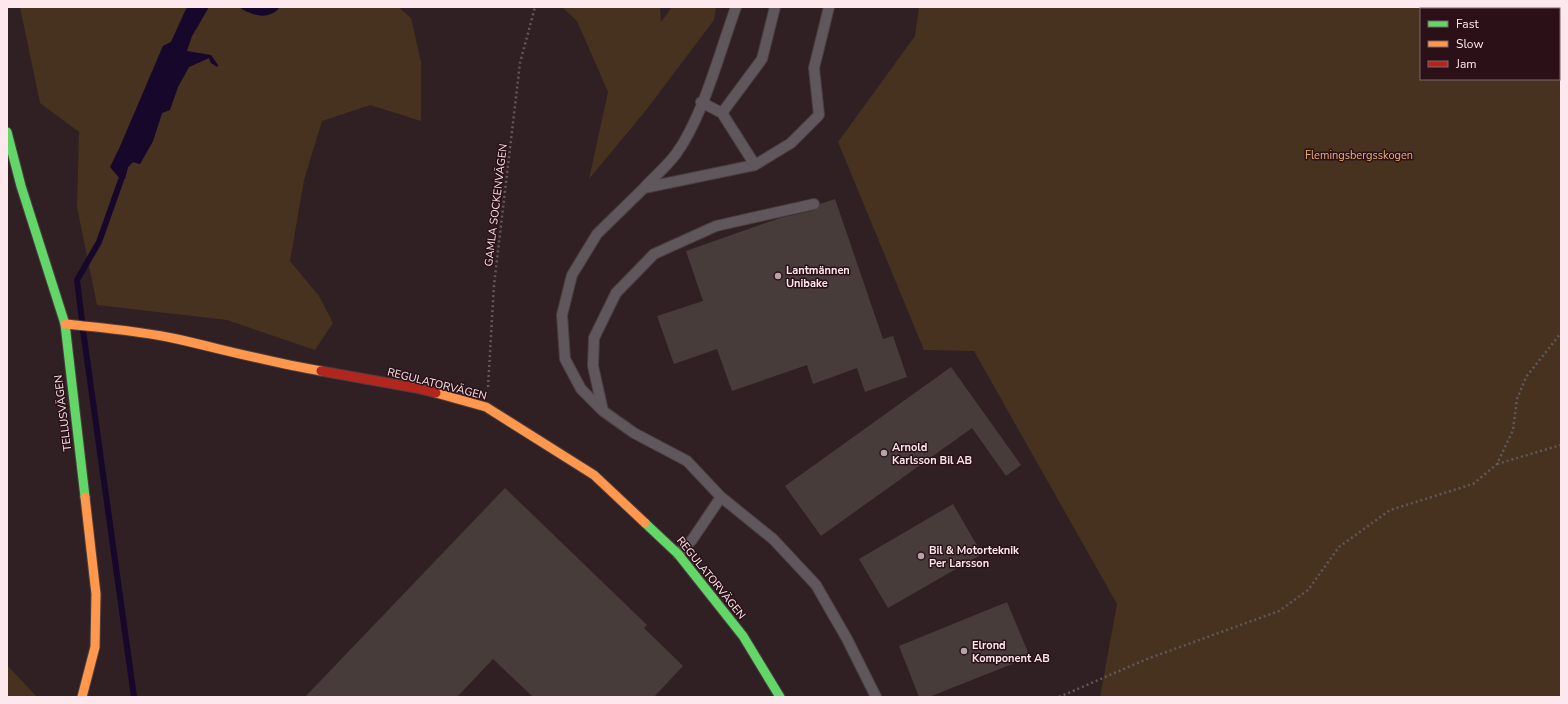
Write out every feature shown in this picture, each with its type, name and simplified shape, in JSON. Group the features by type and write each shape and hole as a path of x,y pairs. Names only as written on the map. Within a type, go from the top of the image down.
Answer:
{"street":[{"name":"TELLUSVÄGEN","path":"7,132 21,186 69,325 96,594 95,647 82,697"},
{"name":"REGULATORVÄGEN","path":"69,325 176,339 280,364 416,388 486,407 594,475 678,554 743,636 780,697"}],"lane":[{"path":"736,7 689,132 675,155 597,234 572,275 562,315 565,359 581,389 603,411 634,433 688,461 721,497 773,538 816,585 847,639 876,697"},
{"path":"722,113 762,59 775,7"},
{"path":"644,188 755,165 791,143 819,115 814,68 829,7"},
{"path":"701,102 722,113 755,165"},
{"path":"603,411 593,366 594,338 616,293 654,254 716,226 814,204"},
{"path":"678,554 692,540 721,497"}],"path":[{"name":"GAMLA SOCKENVÄGEN","path":"486,407 494,285 520,63 535,7"},
{"path":"1497,464 1513,430 1516,399 1526,377 1561,333"},
{"path":"1059,697 1147,659 1279,611 1308,590 1339,547 1390,510 1473,484 1497,464 1561,445"}],"green space":[{"path":"20,7 187,7 171,42 163,46 115,156 125,179 128,167 133,162 140,164 153,141 162,113 189,67 209,58 202,53 191,53 186,51 192,36 209,7 239,7 246,12 274,13 280,7 398,7 411,18 421,62 421,121 370,105 322,121 304,180 290,261 319,296 333,323 315,350 227,320 97,305 77,207 79,132 40,103","holes":["209,58 218,65 218,66 211,63"]},
{"path":"562,7 660,7 661,22 672,7 716,7 714,20 647,109 589,179 608,92 577,21"},
{"name":"Flemingsbergsskogen","path":"919,7 1561,7 1561,697 1100,697 1117,604 974,351 924,350 838,142 915,36"},
{"path":"7,665 37,697 7,697"}],"shaded area":[{"path":"187,7 209,7 192,36 187,51 211,55 218,65 217,67 211,63 209,58 189,67 178,87 170,110 162,113 153,141 140,164 133,162 128,167 125,179 121,180 110,167 163,46 171,42"},
{"path":"239,7 280,7 270,14 260,16"}],"building":[{"name":"Lantmännen Unibake","path":"835,199 883,339 893,336 907,377 865,392 857,368 813,384 807,365 732,391 717,349 674,364 657,316 703,301 686,251 780,218 815,210 820,204"},
{"name":"Arnold Karlsson Bil AB","path":"951,367 1021,465 1006,476 972,428 821,536 785,486"},
{"path":"505,488 647,625 644,628 683,666 654,697 533,697 493,659 457,697 305,697"},
{"name":"Bil & Motorteknik Per Larsson","path":"953,504 982,554 888,608 859,559"},
{"name":"Elrond Komponent AB","path":"1007,602 1030,657 929,697 919,697 899,646"}],"waterway":[{"path":"82,321 77,280 99,242 121,180"},
{"path":"83,330 134,697"}],"traffic: fast":[{"path":"7,132 21,186 65,324 85,497"},
{"path":"645,523 678,554 743,636 780,697"}],"traffic: slow":[{"path":"65,324 163,336 321,371"},
{"path":"436,393 486,407 594,475 645,523"},
{"path":"82,697 95,647 96,594 85,497"}],"traffic: jam":[{"path":"321,371 436,393"}],"place":[{"name":"Lantmännen Unibake","path":"778,276"},
{"name":"Arnold Karlsson Bil AB","path":"884,453"},
{"name":"Bil & Motorteknik Per Larsson","path":"921,556"},
{"name":"Elrond Komponent AB","path":"964,651"}]}
